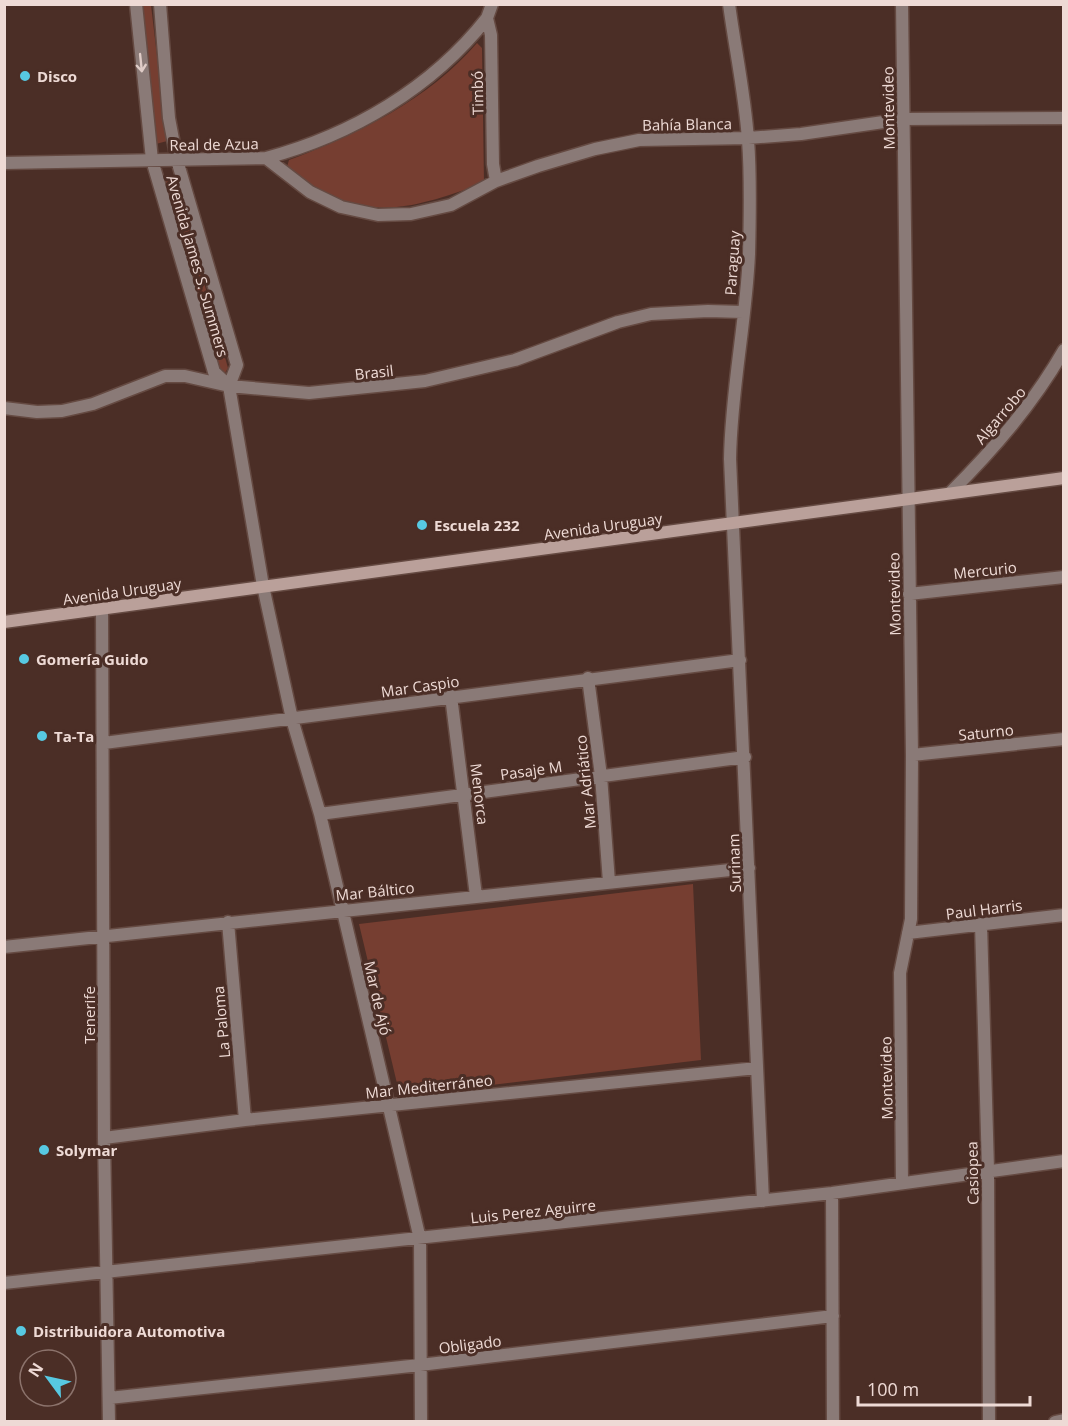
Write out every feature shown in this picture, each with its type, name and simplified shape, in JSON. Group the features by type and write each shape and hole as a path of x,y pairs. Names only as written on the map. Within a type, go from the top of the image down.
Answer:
{"street":[{"name":"Avenida James S. Summers","path":"136,4 152,160 214,372 229,386"},
{"name":"Avenida James S. Summers","path":"159,4 169,118 177,160 237,365 229,386 263,586"},
{"name":"Timbó","path":"492,4 487,18 491,35 493,164 496,181"},
{"name":"Paraguay","path":"729,4 748,138 750,208 743,312 730,417 733,523"},
{"name":"Montevideo","path":"902,4 912,755 910,920 900,973 902,1181"},
{"name":"Real de Azua","path":"4,163 266,158 299,149 332,136 404,95 441,69 487,18"},
{"name":"Bahía Blanca","path":"266,158 310,192 341,207 378,215 411,214 451,205 496,181 595,149 639,140 748,138 801,134 904,119 1064,118"},
{"name":"Brasil","path":"4,408 37,412 62,411 93,404 165,376 184,376 229,386 309,393 425,381 515,360 618,322 651,314 708,310 743,312"},
{"name":"Algarrobo","path":"951,493 1005,434 1043,387 1064,350"},
{"name":"Avenida Uruguay","path":"4,622 1064,478"},
{"name":"Surinam","path":"733,523 763,1201"},
{"name":"Mercurio","path":"909,594 1064,577"},
{"name":"Mar de Ajó","path":"263,586 292,719 320,814 420,1239 421,1422"},
{"name":"Tenerife","path":"102,609 104,1138 109,1422"},
{"name":"Mar Caspio","path":"104,743 588,678 740,660"},
{"name":"Mar Adriático","path":"588,678 600,776 609,882"},
{"name":"Menorca","path":"451,696 466,794 476,896"},
{"name":"Saturno","path":"912,755 1064,739"},
{"name":"Pasaje M","path":"320,814 745,757"},
{"name":"Mar Báltico","path":"4,947 749,868"},
{"name":"Paul Harris","path":"908,933 1064,915"},
{"name":"La Paloma","path":"228,922 244,1120"},
{"name":"Casiopea","path":"981,924 988,1169 988,1422"},
{"name":"Mar Mediterráneo","path":"104,1138 244,1120 758,1068"},
{"name":"Luis Perez Aguirre","path":"4,1283 763,1201 988,1169 1064,1161"},
{"path":"832,1193 833,1422"},
{"name":"Obligado","path":"109,1398 420,1365 833,1316"},
{"path":"1055,1422 1064,1420"}],"shaded area":[{"path":"142,5 151,5 167,141 156,144"},
{"path":"477,43 482,48 484,183 429,201 382,208 337,199 286,170 289,160 366,127 414,98 458,63"},
{"path":"174,176 228,368 225,373 220,369 164,179"},
{"path":"693,884 701,1060 400,1096 359,924"}],"place":[{"name":"Disco","path":"25,76"},
{"name":"Escuela 232","path":"422,525"},
{"name":"Gomería Guido","path":"24,659"},
{"name":"Ta-Ta","path":"42,736"},
{"name":"Solymar","path":"44,1150"},
{"name":"Distribuidora Automotiva","path":"21,1331"}]}
